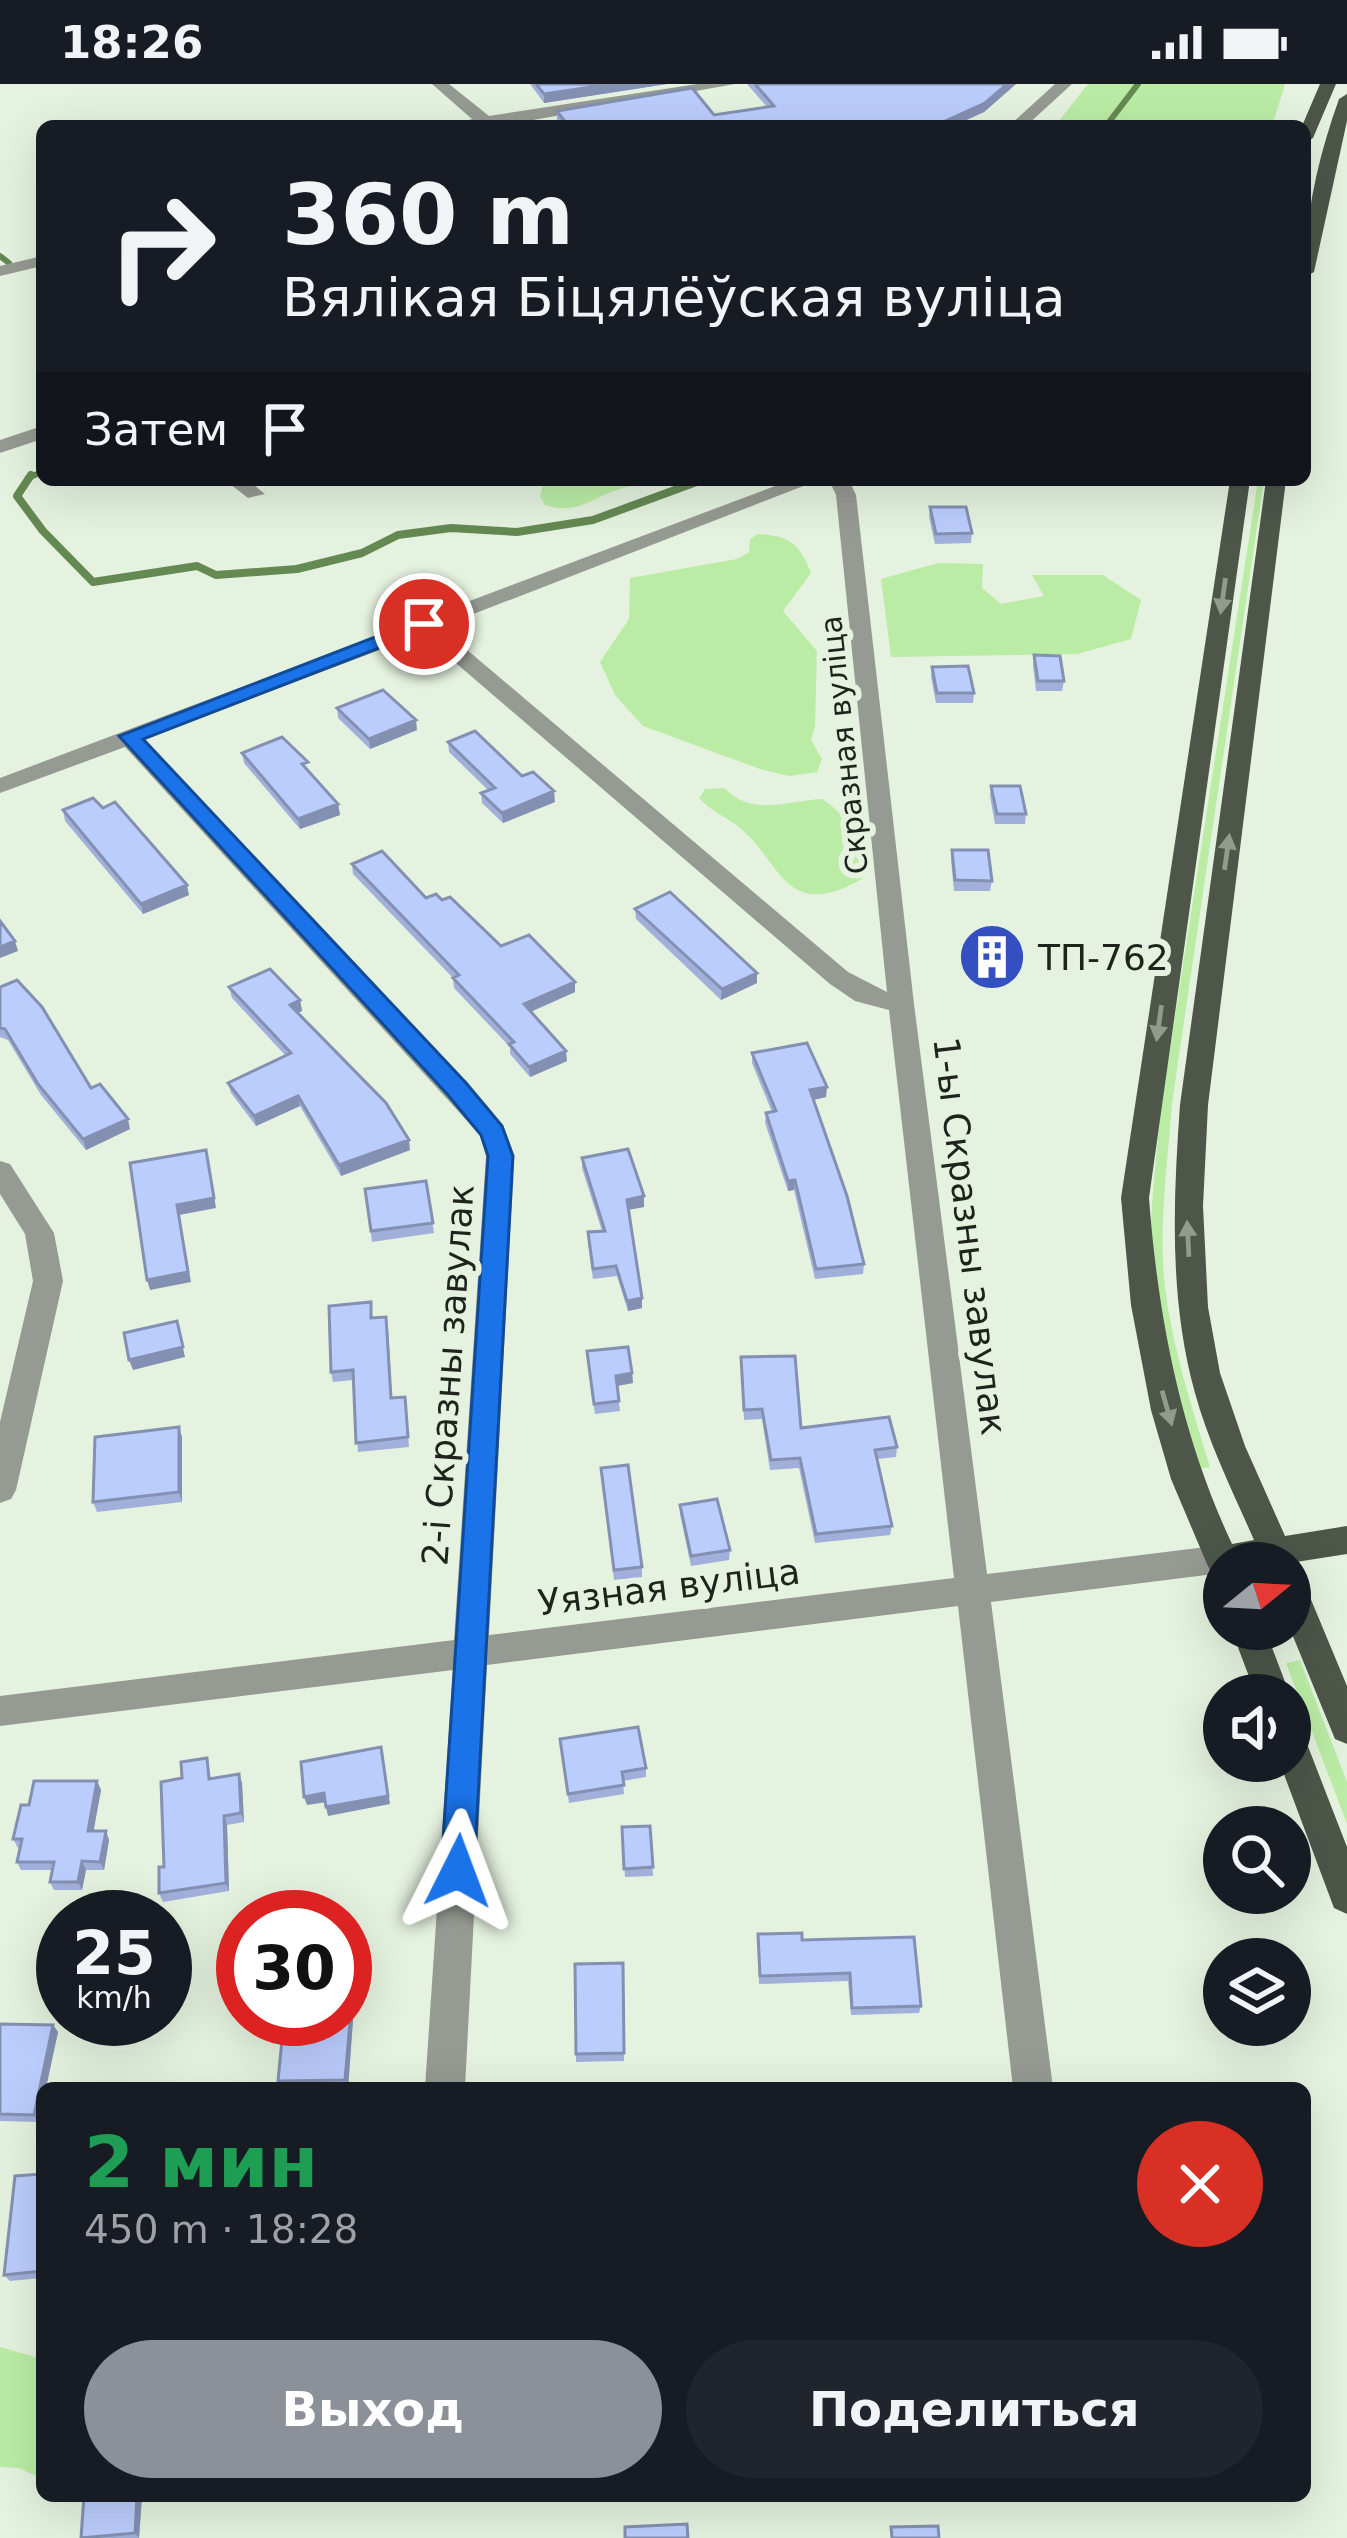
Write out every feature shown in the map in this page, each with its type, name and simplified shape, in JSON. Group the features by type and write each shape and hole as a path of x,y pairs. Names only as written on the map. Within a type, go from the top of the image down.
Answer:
{"main road":[{"path":"1311,124 1328,84"},
{"path":"1311,242 1329,150 1347,99"},
{"path":"1214,1542 1189,1483 1154,1363 1139,1285 1135,1198 1239,486"},
{"path":"1270,1542 1240,1478 1205,1373 1191,1287 1186,1206 1194,1105 1275,486"},
{"name":"Уязная вуліца","path":"1311,1549 1347,1540"},
{"path":"1311,1640 1347,1728"},
{"path":"1305,1782 1347,1896"}],"street":[{"path":"440,84 484,120"},
{"path":"506,120 727,84"},
{"path":"1024,120 1064,84"},
{"path":"0,271 36,262"},
{"path":"0,447 36,434"},
{"path":"244,486 255,494"},
{"path":"0,786 793,486"},
{"name":"Скразная вуліца","path":"842,486 901,1004"},
{"name":"1-ы Скразны завулак","path":"424,624 839,978 864,995 901,1004 1032,2082"},
{"name":"2-і Скразны завулак","path":"129,736 493,1132 500,1156 445,2082"},
{"path":"0,1171 39,1233 48,1281 0,1490"},
{"name":"Уязная вуліца","path":"0,1711 975,1587 1203,1564"}],"green space":[{"path":"1088,84 1285,84 1274,120 1060,120"},
{"path":"542,486 640,486 568,508 545,505 540,496"},
{"path":"1257,486 1263,486 1172,1103 1164,1195 1168,1311 1210,1467 1198,1469 1172,1379 1152,1265 1162,1101"},
{"path":"758,534 792,543 811,573 783,611 817,651 811,740 822,759 817,772 789,776 760,769 643,726 615,695 600,662 629,619 630,578 737,559 749,552 750,539"},
{"path":"938,563 983,564 982,588 1001,604 1044,596 1032,575 1103,575 1141,600 1131,639 1077,654 891,657 881,579"},
{"path":"724,788 758,805 822,799 853,833 862,879 836,891 800,891 738,826 699,798 705,789"},
{"path":"1300,1660 1305,1674 1290,1674 1286,1663"},
{"path":"1311,1689 1347,1782 1347,1824 1311,1729"},
{"path":"0,2347 36,2357 36,2476 19,2468 0,2467"}],"building":[{"path":"536,84 611,84 544,94"},
{"path":"755,84 1007,84 985,103 947,120 564,120 557,111 692,88 714,115 774,106"},
{"path":"930,507 966,507 972,533 936,534"},
{"path":"1034,655 1060,656 1064,681 1038,681"},
{"path":"968,666 974,693 937,693 932,667"},
{"path":"383,690 416,720 369,739 337,708"},
{"path":"475,731 522,776 533,772 554,791 502,813 481,793 495,788 448,742"},
{"path":"282,737 308,762 302,764 338,804 298,819 242,753"},
{"path":"991,786 1020,786 1026,814 997,814"},
{"path":"93,798 103,808 115,802 187,885 141,904 63,810"},
{"path":"952,850 988,850 992,881 955,880"},
{"path":"382,851 426,898 450,897 501,946 529,935 575,982 524,1004 566,1051 529,1067 509,1044 514,1042 453,978 459,975 352,864"},
{"path":"670,892 757,973 722,989 635,909"},
{"path":"0,921 15,941 0,947"},
{"path":"270,969 300,1000 290,1005 386,1103 409,1140 339,1165 298,1096 254,1116 228,1083 291,1053 229,987"},
{"path":"17,980 42,1007 91,1088 100,1084 128,1119 83,1139 38,1084 0,1028 0,987"},
{"path":"807,1043 827,1087 810,1090 847,1196 864,1264 816,1269 795,1180 788,1181 766,1113 776,1111 752,1053"},
{"path":"628,1149 644,1196 627,1200 642,1298 627,1301 616,1266 593,1269 588,1232 605,1231 582,1158"},
{"path":"206,1150 214,1198 177,1205 188,1272 147,1280 130,1163"},
{"path":"426,1181 433,1223 371,1231 365,1189"},
{"path":"371,1302 371,1318 386,1317 391,1398 405,1397 408,1437 356,1443 353,1370 331,1372 329,1306"},
{"path":"177,1321 183,1347 129,1360 124,1333"},
{"path":"628,1347 632,1373 616,1376 619,1401 594,1404 587,1351"},
{"path":"795,1356 801,1428 889,1417 897,1447 875,1450 892,1526 816,1534 800,1458 771,1460 762,1409 744,1410 741,1357"},
{"path":"179,1427 179,1492 93,1502 95,1437"},
{"path":"628,1465 642,1567 614,1570 601,1468"},
{"path":"717,1499 730,1550 691,1556 680,1505"},
{"path":"638,1727 646,1768 622,1772 624,1785 568,1794 560,1739"},
{"path":"381,1747 388,1796 326,1807 324,1793 304,1797 301,1762"},
{"path":"207,1758 209,1779 239,1774 241,1813 224,1816 226,1883 159,1890 159,1867 164,1867 161,1782 182,1778 181,1762"},
{"path":"34,1781 97,1781 88,1831 106,1831 100,1862 82,1861 78,1882 50,1882 54,1862 17,1862 22,1839 13,1839 21,1805 29,1805"},
{"path":"650,1826 653,1867 624,1869 622,1827"},
{"path":"802,1933 802,1940 914,1937 921,2006 852,2008 850,1973 760,1976 758,1934"},
{"path":"623,1963 624,2053 576,2054 575,1964"},
{"path":"0,2024 36,2025 36,2046 49,2046 41,2082 36,2082 34,2115 0,2114"},
{"path":"281,2046 348,2046 345,2080 278,2081"},
{"path":"36,2174 36,2272 4,2275 15,2176"},
{"path":"84,2502 137,2502 135,2533 81,2538"},
{"path":"687,2524 688,2538 625,2538 625,2527"},
{"path":"938,2526 939,2538 892,2538 891,2527"}],"waterway":[{"path":"1111,120 1138,84"},
{"path":"0,256 9,263"},
{"path":"29,477 36,475"},
{"path":"29,477 17,496 43,531 93,582 197,566 216,575 297,569 362,553 398,535 451,528 517,532 593,520 686,486"}],"place":[{"name":"ТП-762","path":"992,957"}],"route":[{"path":"424,624 129,736 457,1089 493,1132 500,1156 458,1871"}]}
